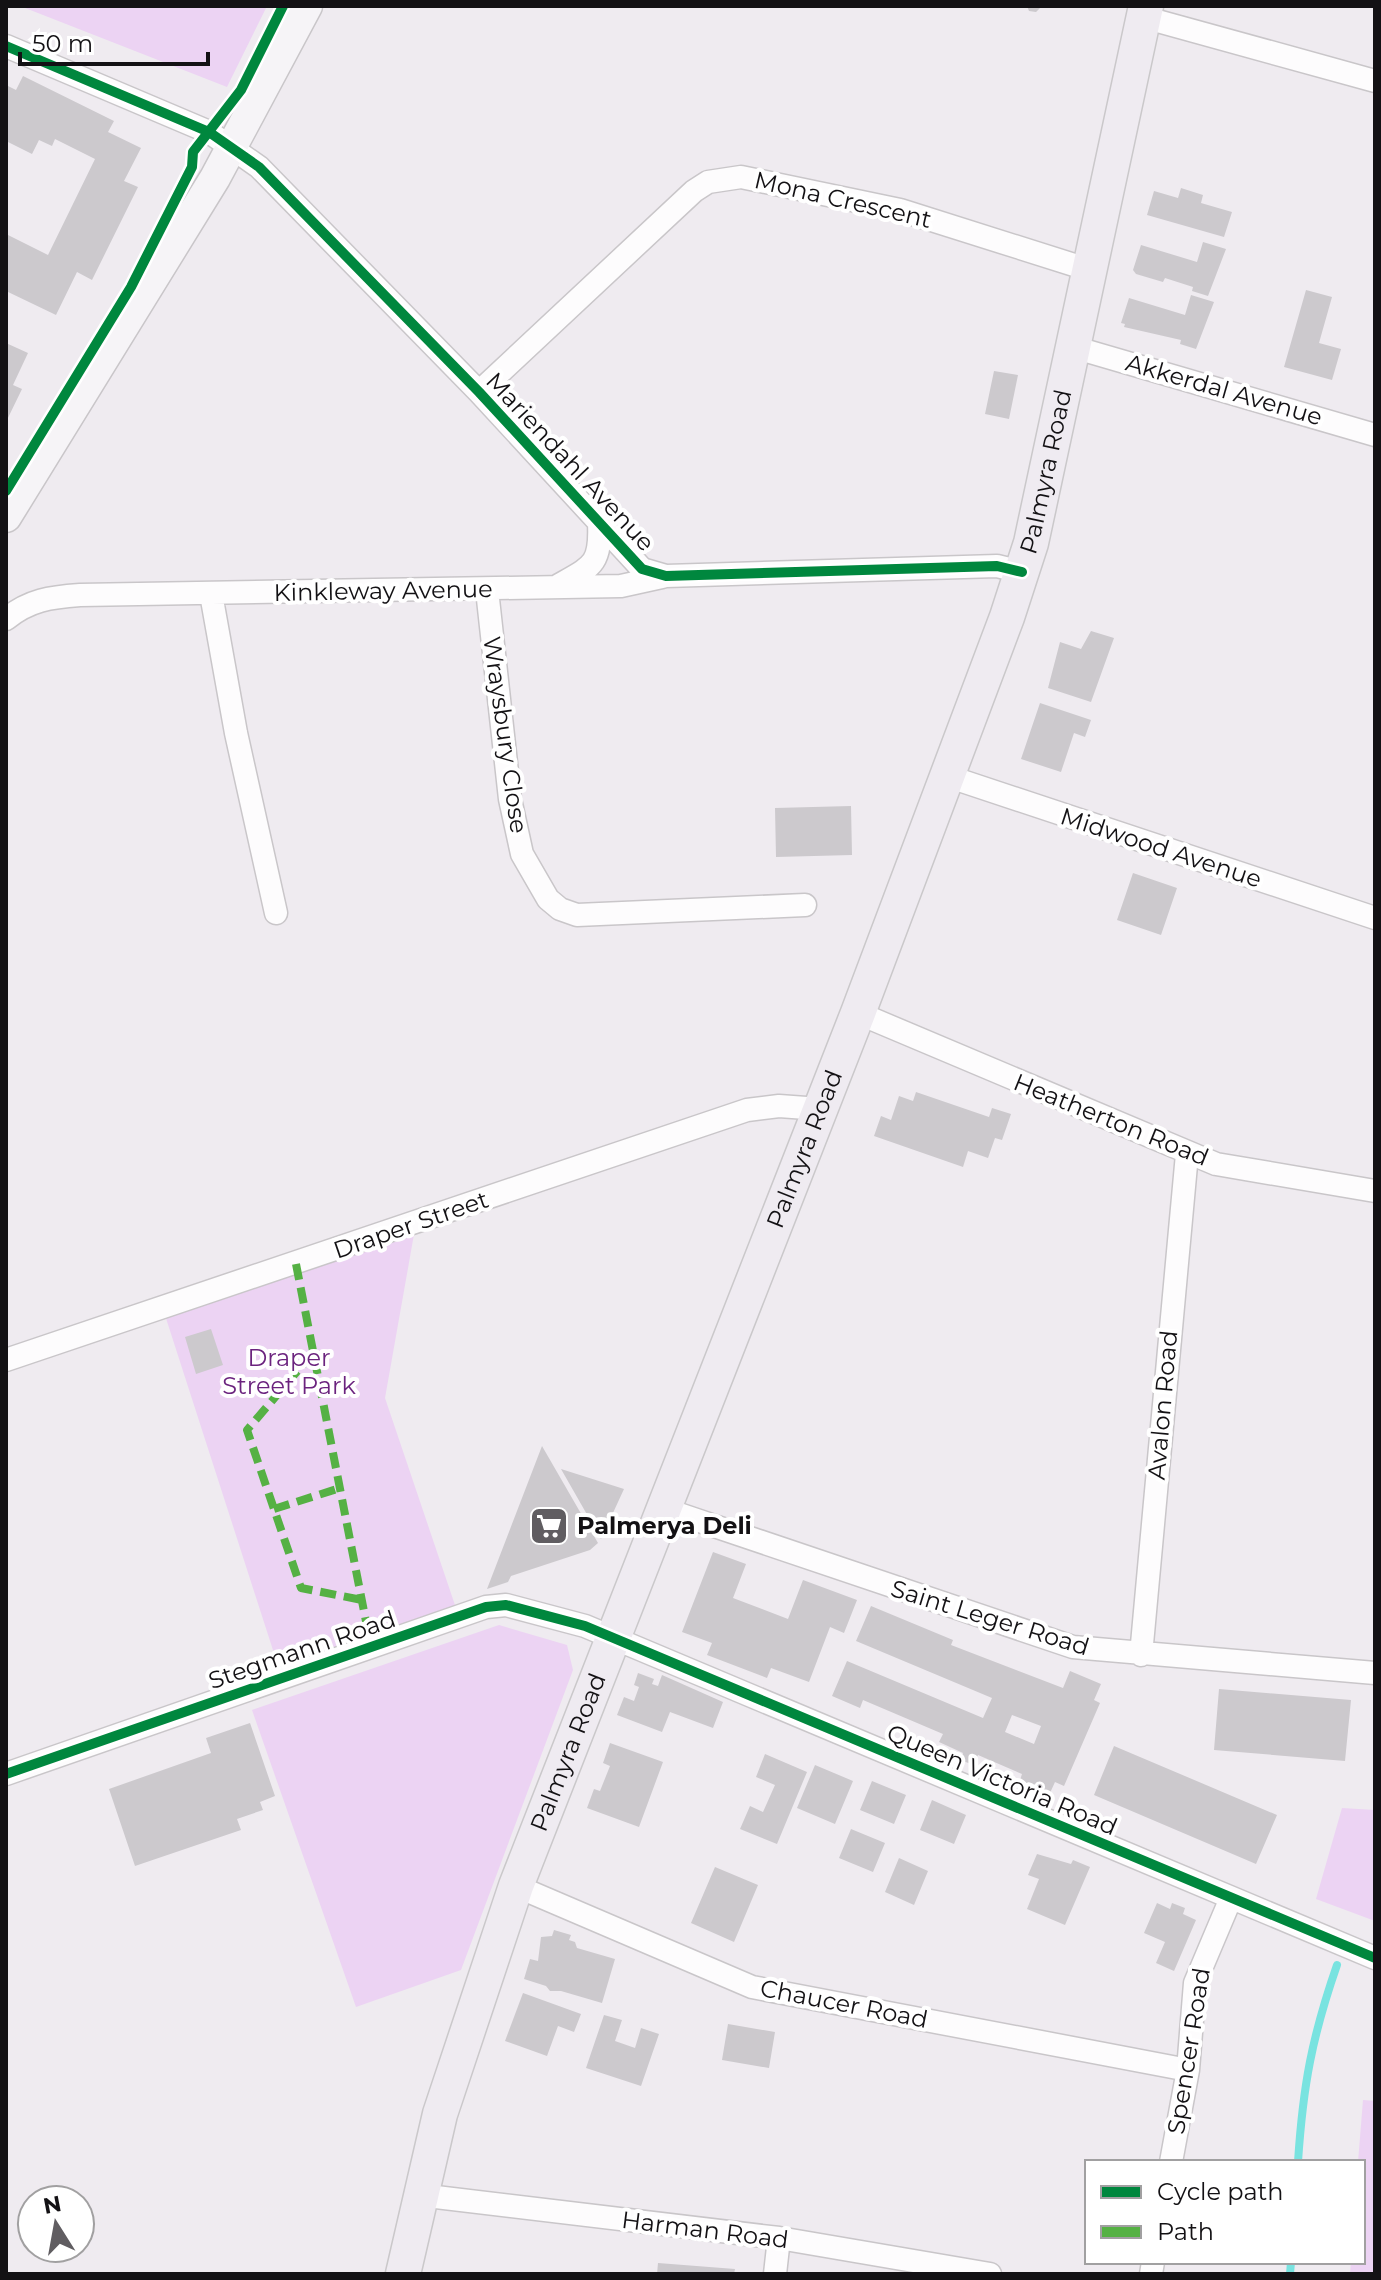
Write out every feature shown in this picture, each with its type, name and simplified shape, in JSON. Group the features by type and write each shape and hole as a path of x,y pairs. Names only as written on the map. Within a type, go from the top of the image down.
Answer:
{"main road":[{"path":"6,517 99,370 232,147 307,6"},
{"name":"Palmyra Road","path":"403,2274 440,2114 516,1886 858,1013 1022,572 1145,12"}],"street":[{"path":"1145,12 1375,81"},
{"name":"Mariendahl Avenue","path":"6,46 209,132 259,167 479,392 642,569 666,576 997,566 1022,572"},
{"name":"Mona Crescent","path":"479,392 694,191 724,178 741,177 900,210 1090,270"},
{"name":"Akkerdal Avenue","path":"1073,347 1375,435"},
{"name":"Kinkleway Avenue","path":"554,588 594,564 600,551 599,523"},
{"name":"Kinkleway Avenue","path":"6,619 23,605 56,597 621,586 666,576"},
{"name":"Wraysbury Close","path":"487,590 510,799 522,854 548,899 560,909 577,915 805,905"},
{"path":"211,594 236,733 276,913"},
{"name":"Midwood Avenue","path":"947,776 1375,918"},
{"name":"Heatherton Road","path":"858,1013 1216,1164 1375,1191"},
{"name":"Draper Street","path":"6,1360 747,1110 779,1106 820,1109"},
{"name":"Avalon Road","path":"1141,1655 1187,1154"},
{"name":"Saint Leger Road","path":"664,1509 1073,1647 1375,1673"},
{"name":"Stegmann Road","path":"6,1774 486,1607 506,1605 547,1614 614,1638"},
{"name":"Queen Victoria Road","path":"614,1638 1375,1958"},
{"name":"Chaucer Road","path":"516,1886 752,1987 795,1998 1188,2070"},
{"name":"Spencer Road","path":"1171,2160 1188,2070 1195,1983 1231,1898"},
{"name":"Harman Road","path":"419,2195 779,2238 990,2274"},
{"path":"775,2274 779,2238"}],"green space":[{"path":"20,6 267,6 227,87"},
{"name":"Draper Street Park","path":"416,1223 385,1398 459,1617 282,1678 163,1309"},
{"path":"499,1625 567,1645 573,1670 461,1970 356,2007 252,1710"},
{"path":"1342,1808 1375,1810 1375,1921 1316,1899"},
{"path":"1363,2100 1375,2101 1375,2274 1350,2274 1351,2264 1365,2264 1365,2160 1358,2160"}],"building":[{"path":"1027,6 1042,6 1036,12 1029,11"},
{"path":"23,76 114,121 108,132 141,148 124,181 138,187 92,280 77,272 56,315 6,291 6,234 48,255 95,159 55,139 52,146 39,140 32,154 6,141 6,85 16,90"},
{"path":"1181,188 1203,195 1201,203 1232,212 1224,237 1147,215 1154,191 1178,198"},
{"path":"1203,242 1226,249 1208,296 1192,291 1193,287 1165,278 1163,282 1136,274 1133,270 1141,245 1197,262"},
{"path":"1306,290 1332,297 1319,343 1341,349 1332,380 1284,367"},
{"path":"1191,295 1214,302 1196,349 1180,344 1181,340 1124,327 1125,324 1121,323 1129,298 1185,315"},
{"path":"6,343 28,353 13,385 22,389 6,422"},
{"path":"994,371 1018,375 1009,419 985,414"},
{"path":"1091,631 1114,638 1091,702 1048,688 1060,642 1081,649"},
{"path":"1040,703 1091,720 1085,737 1074,733 1061,772 1021,759"},
{"path":"851,806 852,855 776,857 775,808"},
{"path":"1133,873 1177,888 1161,935 1117,920"},
{"path":"916,1092 989,1117 992,1108 1011,1114 1002,1140 995,1138 988,1158 968,1151 963,1167 874,1136 881,1116 891,1120 899,1096 913,1101"},
{"path":"211,1329 223,1365 196,1374 185,1337"},
{"name":"Palmerya Deli","path":"542,1446 598,1543 590,1550 511,1576 508,1582 487,1589"},
{"path":"561,1469 624,1489 601,1539"},
{"path":"713,1552 746,1564 733,1598 788,1619 803,1580 857,1600 844,1633 830,1627 809,1682 771,1668 767,1678 707,1655 712,1643 682,1632"},
{"path":"871,1606 953,1640 951,1645 1063,1688 1070,1671 1101,1684 1094,1700 1100,1703 1064,1786 1055,1782 1050,1793 1020,1780 1022,1774 978,1755 974,1765 960,1760 963,1753 939,1742 943,1734 863,1700 860,1708 832,1696 847,1661 983,1718 992,1698 856,1641","holes":["1012,1715 1041,1726 1034,1744 1005,1732"]},
{"path":"638,1673 654,1679 652,1684 658,1686 662,1675 723,1702 713,1728 670,1712 662,1732 617,1715 624,1697 634,1701 639,1687 634,1685"},
{"path":"1219,1689 1351,1700 1345,1761 1214,1750"},
{"path":"250,1723 275,1796 260,1802 263,1810 237,1819 241,1830 135,1866 109,1789 211,1753 206,1738"},
{"path":"610,1743 663,1762 639,1827 587,1808 594,1789 600,1791 610,1766 603,1763"},
{"path":"1114,1746 1277,1815 1256,1864 1094,1795"},
{"path":"765,1754 807,1772 777,1844 740,1829 750,1806 763,1812 775,1785 756,1777"},
{"path":"815,1765 853,1781 835,1824 797,1808"},
{"path":"872,1781 906,1795 894,1824 860,1810"},
{"path":"932,1800 966,1815 954,1844 920,1830"},
{"path":"851,1829 885,1843 873,1872 839,1858"},
{"path":"1037,1854 1071,1864 1073,1860 1090,1867 1065,1925 1027,1909 1039,1879 1028,1875"},
{"path":"899,1858 928,1871 914,1905 885,1892"},
{"path":"715,1867 758,1885 734,1942 691,1923"},
{"path":"1157,1903 1170,1909 1172,1903 1185,1908 1183,1914 1196,1920 1174,1971 1156,1963 1165,1942 1144,1933"},
{"path":"554,1930 571,1935 569,1940 575,1942 577,1948 615,1959 602,2003 561,1991 550,1991 546,1986 524,1979 530,1959 538,1961 541,1937 552,1936"},
{"path":"523,1993 581,2014 574,2032 558,2026 547,2056 505,2041"},
{"path":"604,2015 622,2020 615,2041 635,2048 641,2028 659,2034 641,2086 586,2068"},
{"path":"728,2024 775,2032 769,2068 722,2060"},
{"path":"658,2263 735,2269 734,2274 657,2274"}],"waterway":[{"path":"1298,2160 1310,2062 1337,1965"},
{"path":"1290,2274 1291,2264"}],"marked path":[{"path":"296,1264 371,1647"},
{"path":"313,1353 247,1430 301,1588 362,1600"},
{"path":"274,1509 340,1488"}],"cycle path":[{"path":"6,491 131,287 192,167 193,152 241,90 283,6"},
{"path":"6,46 209,132 259,167 479,392 642,569 666,576 997,566 1022,572"},
{"path":"6,1774 486,1607 506,1605 585,1626 1375,1958"}],"place":[{"name":"Palmerya Deli","path":"549,1526"}]}
